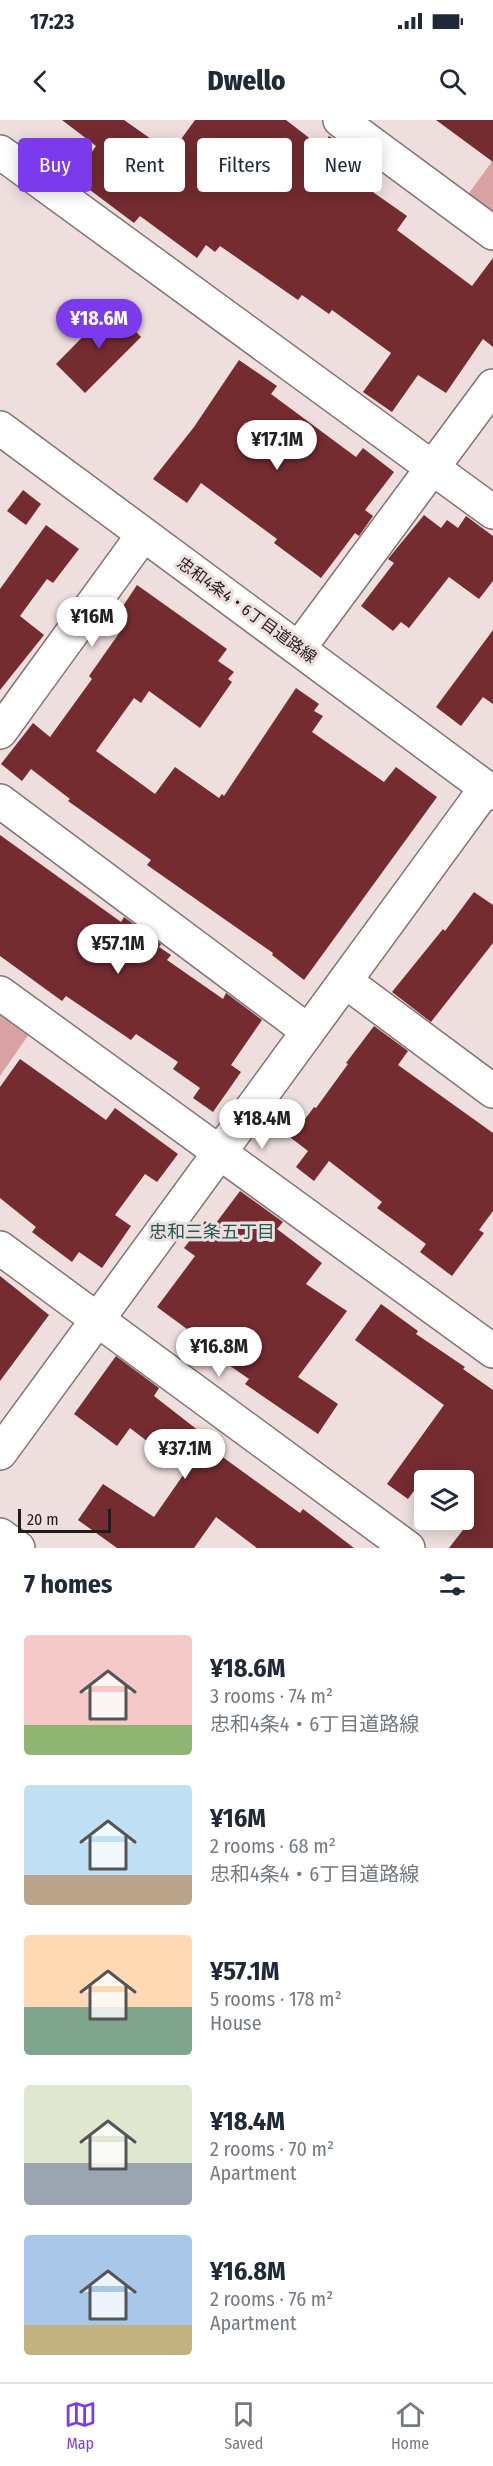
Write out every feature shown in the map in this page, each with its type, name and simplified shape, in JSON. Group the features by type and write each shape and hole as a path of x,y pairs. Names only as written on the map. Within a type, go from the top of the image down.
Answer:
{"street":[{"path":"340,120 493,233"},
{"path":"0,152 493,512"},
{"path":"298,648 493,386"},
{"name":"忠和4条4・6丁目道路線","path":"0,428 490,791"},
{"path":"0,732 143,535"},
{"path":"0,1453 345,981 490,791"},
{"path":"0,801 308,1031"},
{"path":"345,981 493,1091"},
{"path":"0,993 493,1351"},
{"path":"0,1248 408,1548"},
{"path":"0,1535 18,1548"}],"shaded area":[{"path":"493,160 493,233 459,207"},
{"path":"0,1013 29,1034 0,1076"}],"building":[{"path":"62,120 124,120 150,138 104,138 104,192 185,192 185,138 182,138 195,120 286,120 309,138 304,138 304,192 373,192 407,216 397,230 472,286 493,258 493,347 483,339 446,393 418,375 392,412 363,392 391,353 332,310 329,314 302,295 298,300 220,246 215,252 206,245 197,258 140,216 134,223 92,192 92,152 96,146 92,143 92,138 86,138"},
{"path":"436,120 493,120 493,162"},
{"path":"112,307 141,337 85,393 56,364"},
{"path":"239,360 277,386 271,394 356,457 363,448 394,472 365,510 373,516 359,536 355,533 321,578 274,543 277,539 201,483 187,503 153,479 194,427"},
{"path":"23,490 41,504 26,525 7,511"},
{"path":"424,515 441,528 447,520 458,528 466,516 493,536 493,581 479,599 449,577 409,628 401,622 393,631 361,606 394,563 388,559"},
{"path":"46,525 79,549 53,583 47,579 20,616 44,635 0,690 0,589"},
{"path":"137,585 227,649 218,661 234,672 228,679 232,682 200,728 149,691 141,703 134,698 96,751 155,794 175,767 219,798 222,794 224,796 296,688 319,704 314,711 323,716 312,732 384,782 396,767 437,797 304,980 272,955 273,953 147,865 151,860 68,801 70,799 31,769 22,781 1,764 33,723 50,737 92,679 89,676 127,622 117,615"},
{"path":"493,630 493,704 483,697 461,726 436,707"},
{"path":"0,835 121,922 124,917 161,944 159,947 171,955 167,960 223,999 226,993 262,1020 231,1065 241,1072 213,1112 193,1098 200,1088 173,1069 178,1062 136,1034 131,1040 66,996 62,1001 0,956"},
{"path":"474,892 493,905 493,943 431,1022 392,992 443,929 445,931"},
{"path":"374,1026 408,1051 398,1065 493,1133 493,1211 479,1230 484,1233 452,1276 420,1252 426,1244 377,1208 382,1202 329,1161 314,1181 296,1167 308,1151 291,1138 314,1107 316,1108"},
{"path":"20,1059 106,1120 115,1108 178,1154 157,1182 145,1174 115,1215 131,1226 102,1268 79,1252 72,1262 32,1232 36,1227 0,1198 0,1087"},
{"path":"240,1191 283,1222 277,1229 322,1263 306,1284 347,1311 298,1377 338,1404 318,1434 245,1384 249,1379 203,1347 206,1343 157,1307 195,1256 184,1248 205,1221 213,1227"},
{"path":"0,1276 49,1315 0,1381"},
{"path":"381,1304 418,1331 416,1334 465,1367 463,1369 493,1390 493,1548 449,1548 463,1530 474,1530 474,1470 414,1470 414,1491 408,1499 387,1484 444,1405 355,1340"},
{"path":"116,1356 159,1388 154,1396 199,1431 195,1437 300,1513 303,1509 354,1548 257,1548 216,1517 194,1548 117,1548 78,1520 103,1484 154,1517 186,1471 130,1428 117,1446 74,1414"}],"district":[{"name":"忠和三条五丁目","path":"212,1232"}]}
